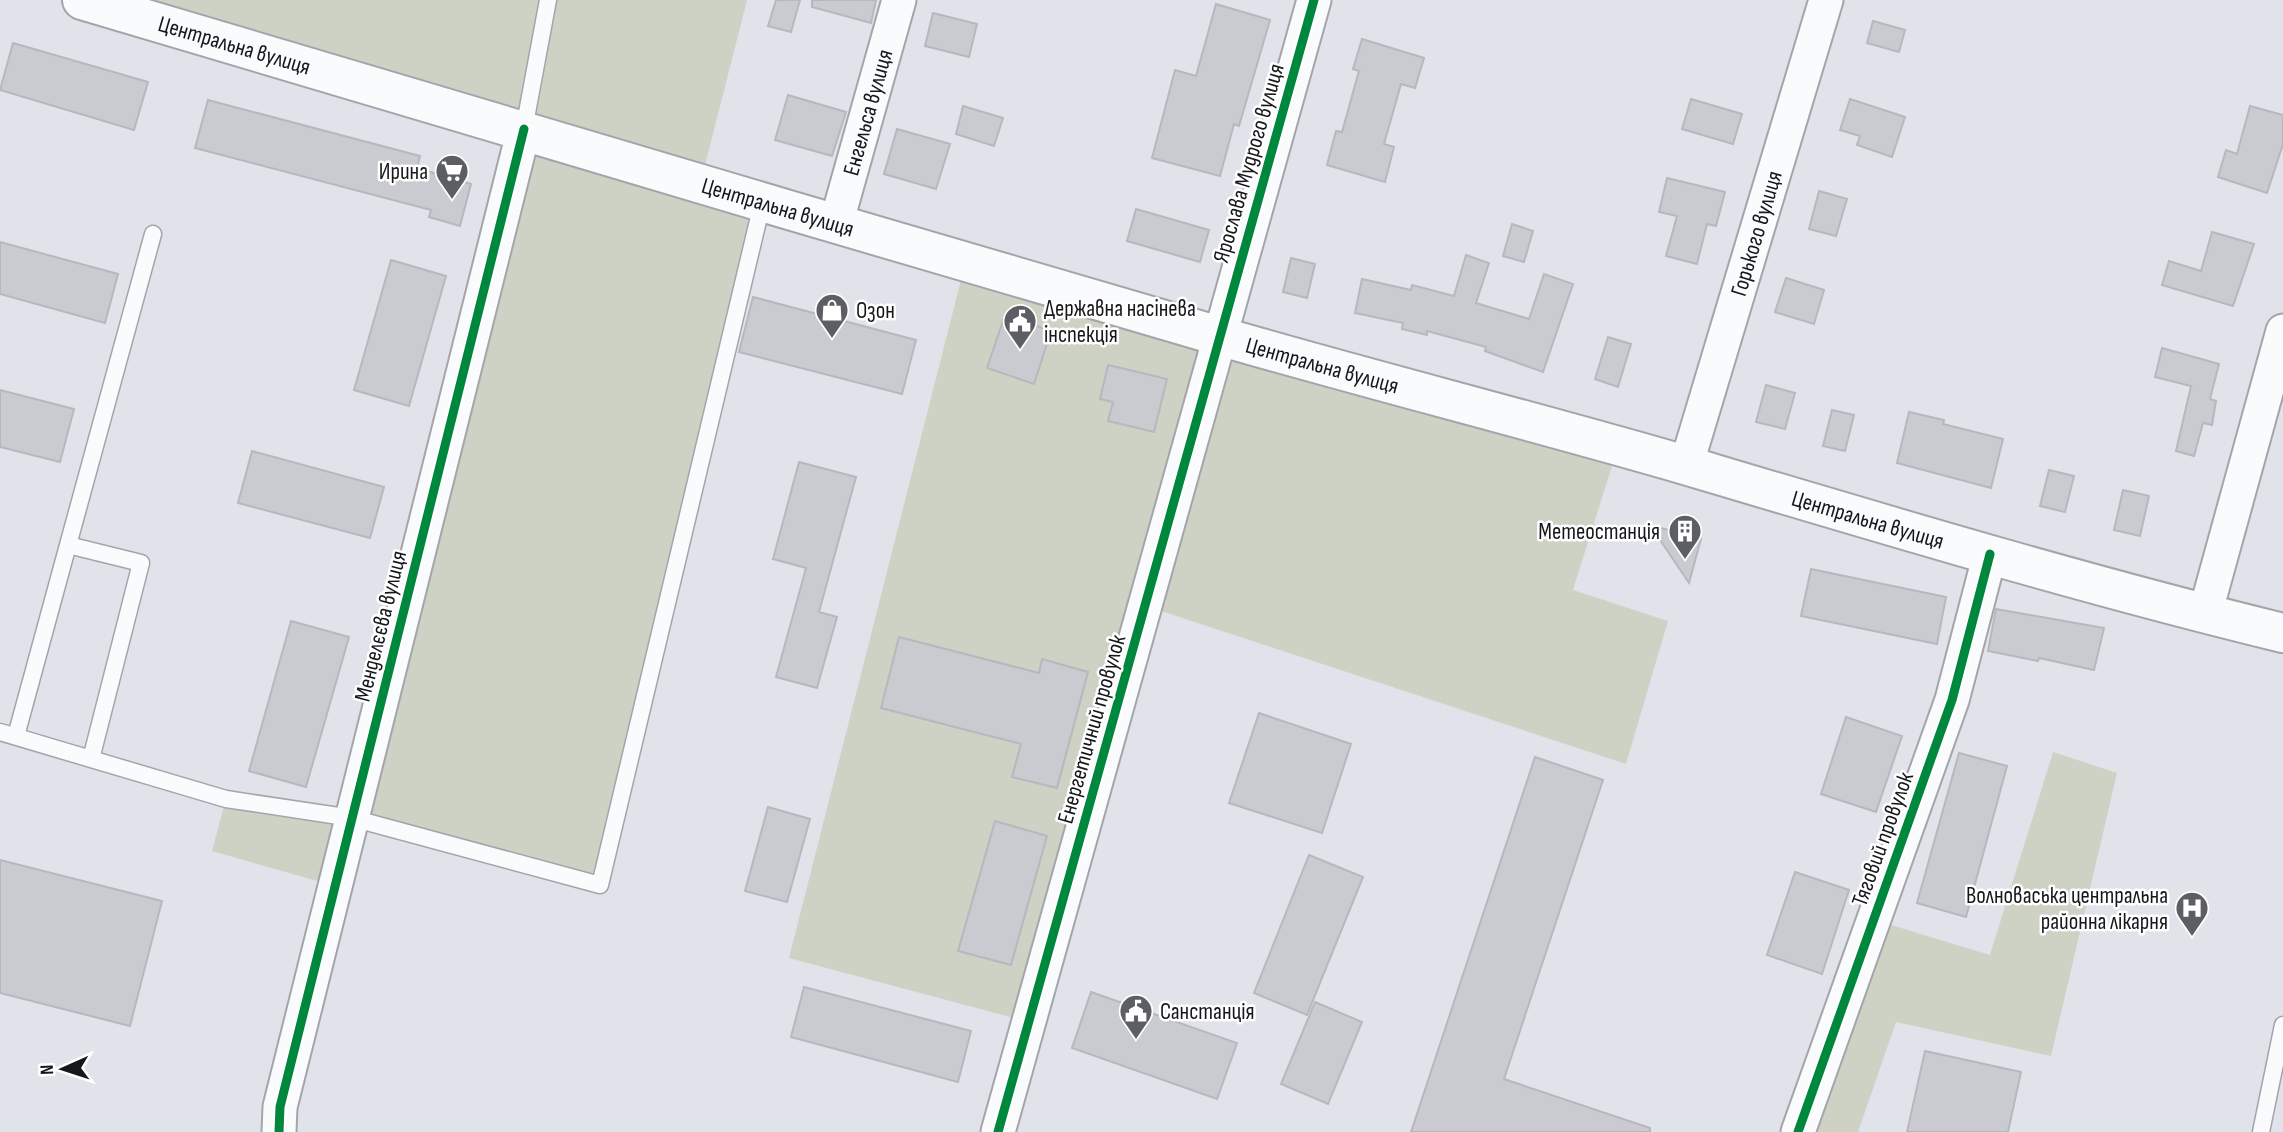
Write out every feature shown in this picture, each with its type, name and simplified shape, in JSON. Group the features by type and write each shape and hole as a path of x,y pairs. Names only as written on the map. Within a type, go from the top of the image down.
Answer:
{"main road":[{"name":"Центральна вулиця","path":"82,0 524,129 762,204 1220,337 2205,614 2283,633"}],"street":[{"name":"Енгельса вулиця","path":"835,224 899,0"},
{"name":"Ярослава Мудрого вулиця","path":"1220,337 1314,0"},
{"name":"Горького вулиця","path":"1686,466 1826,0"},
{"name":"Менделєєва вулиця","path":"279,1132 280,1107 524,129"},
{"path":"2205,614 2283,331"},
{"name":"Енергетичний провулок","path":"998,1132 1220,337"},
{"name":"Тяговий провулок","path":"1798,1132 1952,699 1990,554"}],"lane":[{"path":"524,129 548,0"},
{"path":"153,234 68,545 8,734 226,799 352,818 600,885 762,204"},
{"path":"68,545 141,563 92,759"},
{"path":"2261,1132 2283,1025"}],"shaded area":[{"path":"82,0 747,0 700,185 762,204 600,885 352,818 335,886 212,851 226,799 351,818 524,130"},
{"path":"966,260 1618,447 1573,590 1668,621 1626,764 1146,606 1029,1022 789,958"},
{"path":"2053,752 2117,773 2051,1056 1896,1022 1858,1132 1817,1132 1891,925 1990,955"}],"building":[{"path":"776,0 800,0 791,32 768,26"},
{"path":"812,0 876,0 871,23 812,7"},
{"path":"1216,4 1270,20 1239,126 1234,124 1220,176 1152,158 1175,70 1196,76"},
{"path":"933,13 977,24 969,57 925,46"},
{"path":"1873,21 1905,30 1899,52 1867,43"},
{"path":"1362,39 1424,58 1415,88 1401,84 1384,144 1394,147 1385,182 1327,165 1336,131 1342,132 1359,71 1353,69"},
{"path":"13,43 148,82 134,130 0,90"},
{"path":"788,95 846,112 832,156 775,140"},
{"path":"1691,99 1742,114 1733,144 1682,129"},
{"path":"1850,99 1905,117 1892,157 1857,145 1860,136 1840,130"},
{"path":"208,100 420,156 417,168 471,184 460,226 429,217 431,210 195,148"},
{"path":"963,106 1003,118 994,146 956,134"},
{"path":"2250,106 2283,115 2283,144 2267,193 2218,177 2226,150 2237,154"},
{"path":"897,129 950,144 936,189 884,174"},
{"path":"1667,178 1725,192 1716,226 1707,224 1697,264 1666,256 1677,216 1659,212"},
{"path":"1819,191 1847,199 1836,236 1809,229"},
{"path":"1136,209 1209,230 1200,262 1127,241"},
{"path":"1512,224 1533,231 1524,262 1503,256"},
{"path":"2212,232 2254,244 2233,306 2162,285 2169,261 2201,271"},
{"path":"0,242 118,274 105,323 0,294"},
{"path":"1466,255 1489,263 1476,303 1529,319 1544,274 1573,284 1543,372 1485,351 1486,347 1427,331 1427,335 1402,329 1403,323 1355,313 1362,279 1411,290 1412,285 1454,296"},
{"path":"1291,258 1315,264 1307,298 1283,292"},
{"path":"391,260 446,276 409,406 354,390"},
{"path":"1786,278 1824,290 1814,324 1775,312"},
{"path":"753,297 916,340 902,394 739,352"},
{"path":"1005,315 1051,331 1034,384 987,368"},
{"path":"1608,337 1631,344 1618,387 1595,379"},
{"path":"2162,348 2219,364 2210,399 2216,401 2212,425 2203,423 2194,456 2176,451 2191,386 2155,377"},
{"path":"1108,365 1167,379 1154,432 1108,421 1113,402 1100,399"},
{"path":"1766,385 1795,393 1785,429 1756,422"},
{"path":"0,390 74,409 60,462 0,447"},
{"path":"1832,410 1854,415 1845,451 1823,446"},
{"path":"1909,412 1944,420 1943,424 2003,439 1991,488 1897,463"},
{"path":"252,451 384,487 370,538 238,503"},
{"path":"799,462 856,477 819,612 837,617 817,688 776,677 806,568 773,559"},
{"path":"2049,470 2074,476 2065,512 2040,506"},
{"path":"2123,490 2149,496 2140,536 2114,530"},
{"name":"Метеостанція","path":"1650,525 1701,539 1689,583"},
{"path":"1811,569 1946,597 1937,644 1801,616"},
{"path":"1996,609 2104,628 2094,670 2039,658 2038,661 1988,651"},
{"path":"291,621 349,637 306,787 249,771"},
{"path":"899,637 1039,673 1042,659 1088,672 1057,788 1012,777 1021,744 881,708"},
{"path":"1259,713 1351,744 1322,833 1229,803"},
{"path":"1846,717 1902,736 1876,812 1821,794"},
{"path":"1959,753 2007,766 1966,917 1917,903"},
{"path":"1535,757 1603,780 1504,1079 1650,1128 1650,1132 1411,1132"},
{"path":"768,807 810,819 787,902 745,891"},
{"path":"995,821 1047,836 1011,965 958,951"},
{"path":"1309,855 1363,877 1307,1015 1254,993"},
{"path":"0,860 162,901 130,1026 0,993"},
{"path":"1795,872 1849,890 1822,974 1767,955"},
{"path":"804,987 971,1031 958,1082 791,1037"},
{"path":"1091,992 1237,1043 1217,1099 1072,1048"},
{"path":"1315,1002 1362,1022 1328,1104 1281,1084"},
{"path":"1925,1051 2021,1072 2008,1132 1907,1132"}],"cycle path":[{"path":"998,1132 1314,0"},
{"path":"279,1132 280,1107 524,129"},
{"path":"1798,1132 1952,700 1990,554"}],"place":[{"name":"Ирина","path":"452,201"},
{"name":"Озон","path":"832,340"},
{"name":"Державна насiнева iнспекцiя","path":"1020,351"},
{"name":"Метеостанція","path":"1685,561"},
{"name":"Волноваська центральна районна лікарня","path":"2192,938"},
{"name":"Санстанція","path":"1136,1041"}]}
